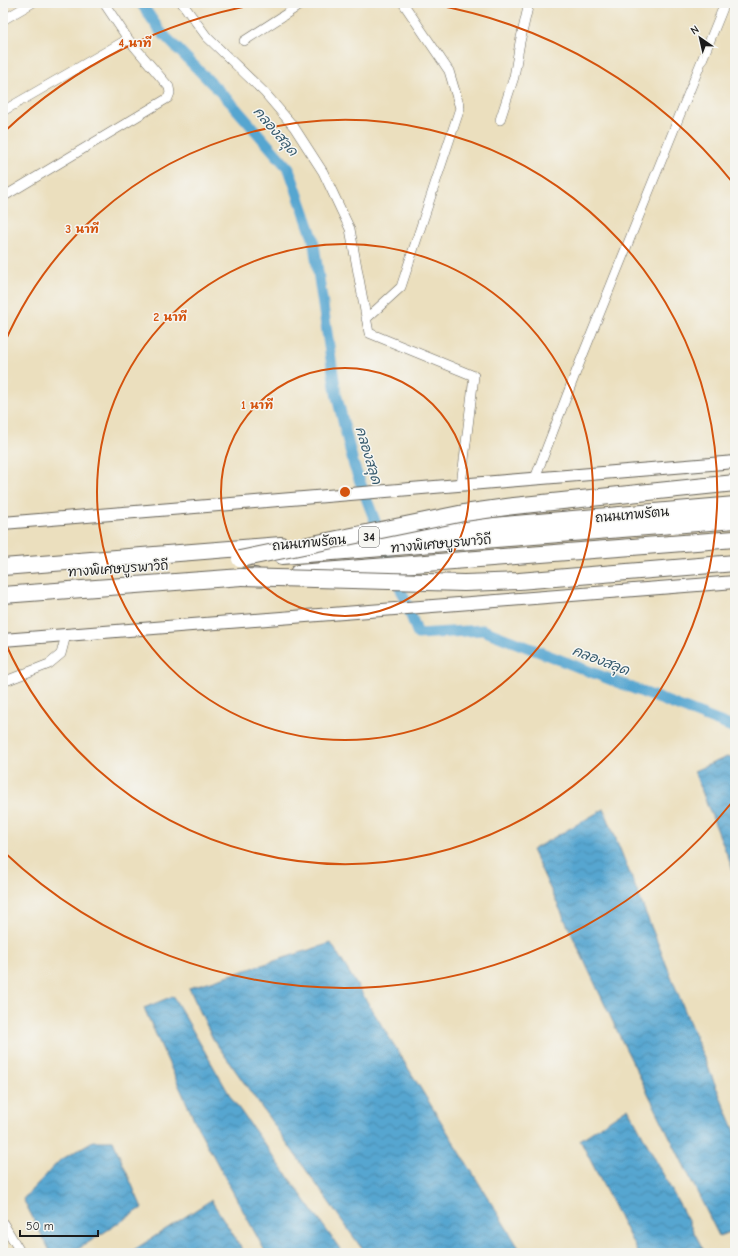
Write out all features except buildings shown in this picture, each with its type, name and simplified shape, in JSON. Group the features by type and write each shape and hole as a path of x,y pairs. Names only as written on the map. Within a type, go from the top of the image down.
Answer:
{"highway":[{"path":"240,559 464,513 514,506 735,483"},
{"name":"ถนนเทพรัตน","path":"3,566 239,549 735,505"},
{"name":"ทางพิเศษบูรพาวิถี","path":"3,576 735,520"},
{"name":"ทางพิเศษบูรพาวิถี","path":"3,595 735,539"},
{"path":"3,605 133,596 248,584 735,550"},
{"path":"241,577 464,583 519,581 735,563"}],"main road":[{"path":"3,523 735,462"},
{"path":"3,640 735,582"}],"street":[{"path":"3,20 32,3"},
{"path":"3,196 168,98 170,92 169,87 128,39 104,3"},
{"path":"182,3 207,37 265,93 294,127 323,172 350,229 369,332 474,376 461,485"},
{"path":"244,41 303,3"},
{"path":"366,319 401,287 460,108 449,71 403,3"},
{"path":"500,120 514,77 529,3"},
{"path":"535,478 576,372 725,3"},
{"path":"3,111 128,39"},
{"path":"3,682 49,664 60,654 66,635"},
{"path":"3,1223 21,1253"}],"water":[{"path":"727,757 735,759 735,875 694,771"},
{"path":"604,809 703,1056 735,1131 735,1230 719,1236 621,1039 532,850"},
{"path":"331,943 522,1253 365,1253 213,1039 189,988"},
{"path":"173,996 232,1099 343,1253 266,1253 197,1126 144,1008"},
{"path":"628,1108 705,1253 638,1253 580,1140"},
{"path":"93,1141 113,1141 142,1208 72,1253 51,1253 23,1199 59,1161"},
{"path":"211,1200 245,1253 129,1253"}],"waterway":[{"name":"คลองสลุด","path":"141,3 160,31 232,104 289,169 313,238 336,393 354,466 418,634 483,630 735,728"}]}
